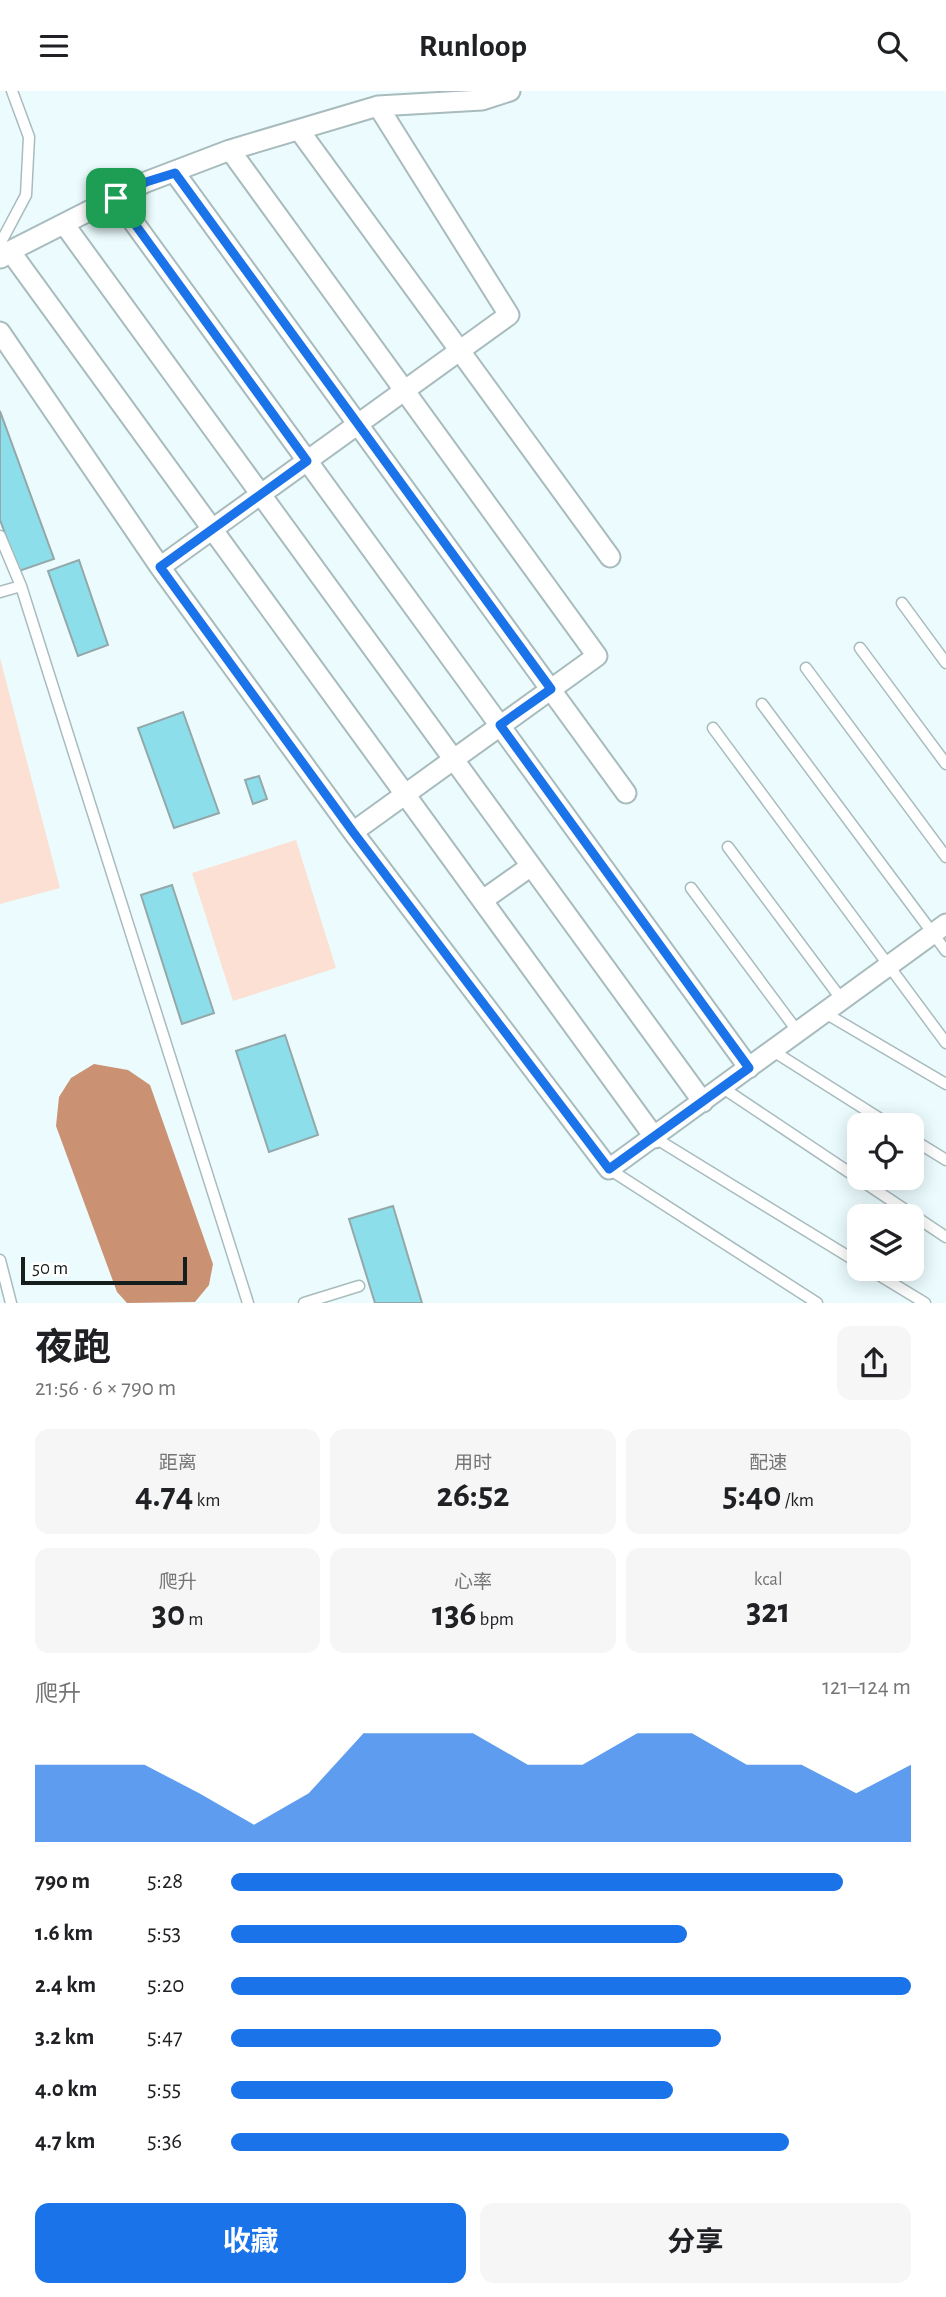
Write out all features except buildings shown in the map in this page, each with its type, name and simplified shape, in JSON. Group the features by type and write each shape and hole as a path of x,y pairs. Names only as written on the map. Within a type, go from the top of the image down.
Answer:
{"street":[{"path":"510,91 481,96 377,103 230,150 146,182 64,224 3,251 213,529 655,1137"},
{"path":"160,567 509,315 377,103"},
{"path":"299,130 610,557"},
{"path":"230,150 597,656 353,832"},
{"path":"175,173 626,793"},
{"path":"116,198 749,1068"},
{"path":"64,224 703,1102"},
{"path":"0,332 160,567 353,832 609,1169 939,929"},
{"path":"483,901 531,866"}],"lane":[{"path":"3,251 26,195 29,138 12,91"},
{"path":"0,536 20,586 248,1303"},
{"path":"0,592 20,586"},
{"path":"902,603 946,663"},
{"path":"860,647 946,764"},
{"path":"806,668 946,857"},
{"path":"762,704 939,929 946,951"},
{"path":"713,728 946,1043"},
{"path":"728,847 842,1000"},
{"path":"691,888 798,1032"},
{"path":"825,1013 946,1084"},
{"path":"773,1051 872,1113"},
{"path":"723,1088 946,1237"},
{"path":"655,1137 847,1256"},
{"path":"924,1146 946,1160"},
{"path":"609,1169 817,1303"},
{"path":"0,1260 11,1303"},
{"path":"889,1281 925,1303"},
{"path":"304,1303 359,1286"}],"shaded area":[{"path":"0,658 60,888 0,904"},
{"path":"296,840 336,968 233,1001 192,873"},
{"path":"94,1064 128,1070 150,1085 213,1264 209,1285 195,1302 127,1303 117,1292 56,1126 59,1097 71,1078"}],"route":[{"path":"175,173 503,623 551,689 500,725 749,1068 609,1169 353,832 160,567 307,461 116,198 146,182 175,173"}]}
